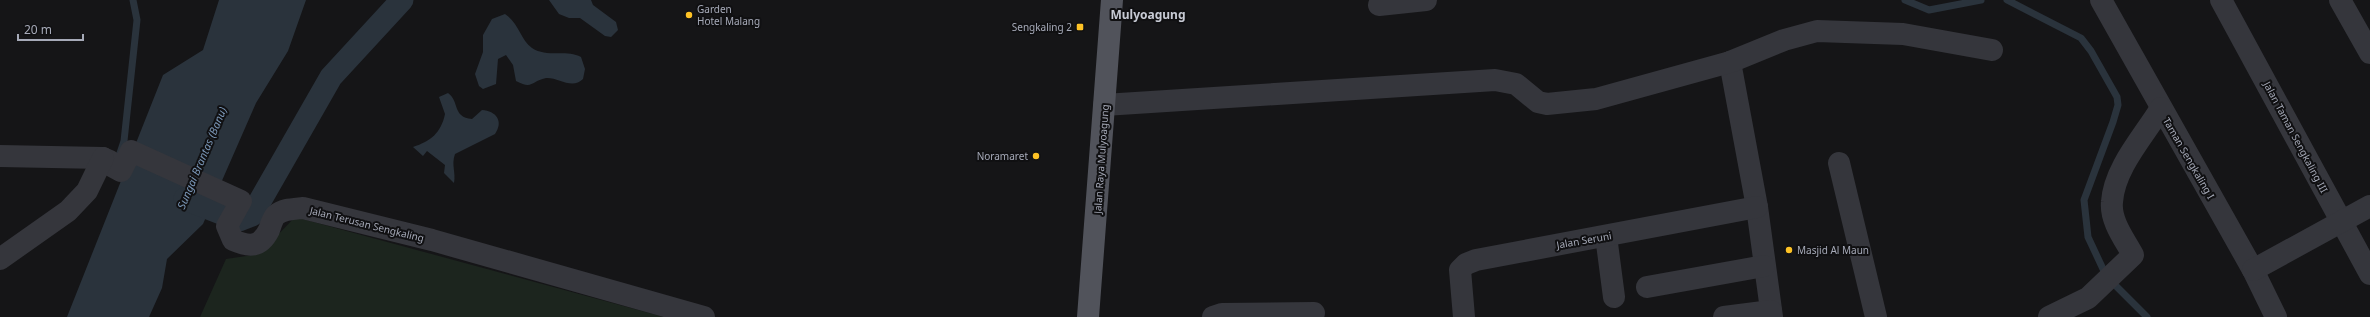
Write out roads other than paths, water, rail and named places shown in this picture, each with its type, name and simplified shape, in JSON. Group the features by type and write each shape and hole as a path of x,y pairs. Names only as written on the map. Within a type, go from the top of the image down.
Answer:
{"main road":[{"name":"Jalan Raya Mulyoagung","path":"1088,317 1112,0"}],"street":[{"path":"1379,5 1426,0"},
{"name":"Taman Sengkaling I","path":"2101,0 2253,270 2276,317"},
{"name":"Jalan Taman Sengkaling III","path":"2221,0 2370,274"},
{"path":"2340,0 2370,53"},
{"path":"1104,105 1496,80 1516,84 1538,102 1547,104 1596,99 1730,62 1784,40 1817,31 1903,34 1992,50"},
{"path":"1724,317 1772,314 1764,266 1757,207 1730,62"},
{"path":"2051,316 2088,298 2123,267 2133,255 2116,224 2112,203 2120,172 2161,108"},
{"path":"0,156 103,158 87,191 68,211 0,259"},
{"name":"Jalan Terusan Sengkaling","path":"103,158 110,161 110,165 127,160 235,202 227,226 233,240 246,246 255,246 268,232 274,216 282,211 303,208 432,240 704,317"},
{"path":"1839,163 1876,317"},
{"path":"2253,270 2370,206"},
{"name":"Jalan Seruni","path":"1464,317 1460,270 1466,264 1476,260 1757,207"},
{"path":"1606,236 1614,297"},
{"path":"1647,287 1764,266"},
{"path":"1213,317 1222,314 1314,313"}],"water":[{"name":"Sungai Brantas (Banu)","path":"219,0 306,0 288,51 256,103 203,224 167,259 162,288 149,317 67,317 163,75 203,50"},
{"path":"549,0 591,0 593,5 616,22 618,30 611,37 605,36 580,18 569,18 559,14"},
{"path":"505,14 510,18 532,48 538,51 569,54 581,57 585,69 583,79 579,82 570,83 546,78 529,85 522,84 516,81 513,65 506,55 498,59 496,84 483,89 479,86 475,74 483,52 483,35 492,19"},
{"path":"448,93 452,97 459,112 466,118 472,119 482,110 491,112 499,121 498,129 495,134 455,154 453,162 454,183 444,173 445,165 427,151 423,156 413,147 430,139 438,131 445,114 439,97"}],"waterway":[{"path":"120,153 124,141 137,20 133,0"},
{"name":"Sungai Brantas (Banu)","path":"185,199 239,220 252,215 331,77 402,0"},
{"path":"1905,0 1929,10 1981,0"},
{"path":"2007,0 2081,38 2091,51 2117,97 2118,105 2113,122 2084,200 2088,237 2103,269 2116,286 2147,317"}],"place":[{"name":"Garden Hotel Malang","path":"689,15"},
{"name":"Sengkaling 2","path":"1080,27"},
{"name":"Noramaret","path":"1036,156"},
{"name":"Masjid Al Maun","path":"1789,250"}],"district":[{"name":"Mulyoagung","path":"1148,15"}]}
